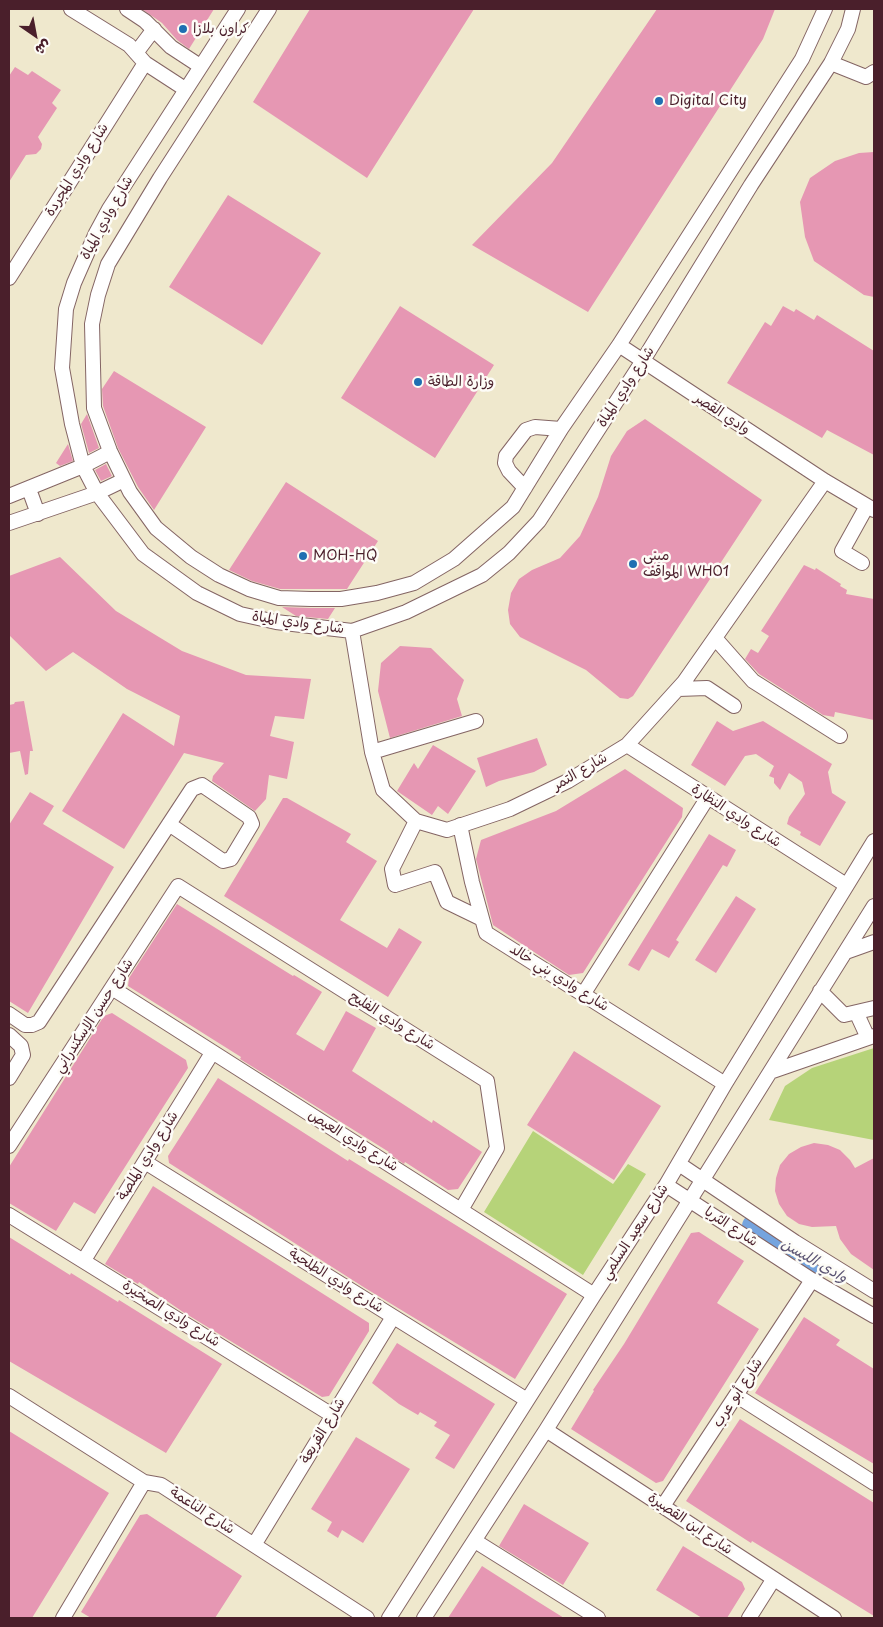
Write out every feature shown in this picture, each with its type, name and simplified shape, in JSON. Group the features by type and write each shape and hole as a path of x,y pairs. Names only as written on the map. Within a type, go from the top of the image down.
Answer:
{"street":[{"path":"71,9 129,45 140,58 185,90"},
{"path":"127,9 145,21 171,47 200,66"},
{"name":"شارع وادي المياة","path":"238,9 200,66 96,233 74,282 66,309 62,368 72,424 84,466 97,493 143,554 197,593 240,614 276,622 352,631 406,612 482,575 509,553 539,521 642,362 751,185 832,63 848,29 854,9"},
{"name":"شارع وادي المياة","path":"269,9 160,178 108,264 98,295 92,324 91,371 94,408 110,452 130,492 156,528 191,557 249,589 280,598 311,599 342,599 377,593 414,583 454,559 513,507 562,429 619,346 802,59 825,9"},
{"name":"شارع وادي المجردة","path":"9,278 140,58 154,29"},
{"path":"832,63 866,77 874,72"},
{"name":"وادي القصر","path":"619,346 825,481 871,508"},
{"path":"525,488 509,471 505,463 506,456 526,430 535,427 562,429"},
{"path":"9,496 84,466 110,452"},
{"path":"9,523 97,493 124,480"},
{"name":"شارع التمر","path":"352,631 372,752 383,790 416,821 447,830 510,808 568,781 627,745 678,689 825,481"},
{"path":"29,489 38,514"},
{"path":"862,563 842,550 871,508"},
{"path":"715,638 753,681 840,736"},
{"path":"678,689 708,688 734,706"},
{"path":"372,752 476,721"},
{"name":"شارع وادي النظارة","path":"627,745 846,885"},
{"path":"9,1014 25,1025 39,1022 169,824 192,789 202,785 249,817 252,824 231,859 223,861 169,824"},
{"path":"584,993 708,797"},
{"path":"416,821 392,869 395,885 434,872 447,902 482,919"},
{"name":"شارع وادي بني خالد","path":"460,825 472,882 486,933 584,993 725,1084"},
{"name":"شارع سعيد السلمي","path":"389,1618 594,1295 666,1186 725,1084 874,841"},
{"name":"شارع حسن الإسكندراني","path":"9,1146 178,886"},
{"name":"شارع وادي الفليح","path":"178,886 487,1081 498,1148 461,1210"},
{"name":"شارع سعيد السلمي","path":"424,1618 546,1430 874,906"},
{"path":"846,952 874,942"},
{"name":"شارع وادي العيص","path":"112,988 594,1295"},
{"path":"820,991 844,1015 857,1014 874,1008"},
{"path":"772,1071 871,1037 857,1014"},
{"path":"9,1036 21,1046 23,1055 9,1078"},
{"name":"شارع وادي الملصة","path":"84,1260 212,1053"},
{"name":"شارع وادي الطلحية","path":"145,1162 527,1400"},
{"name":"شارع الثريا","path":"679,1164 794,1242 874,1290"},
{"name":"شارع الثريا","path":"666,1186 689,1199 812,1280 874,1316"},
{"name":"شارع وادي الصخيرة","path":"9,1215 332,1415"},
{"name":"شارع أبو عرب","path":"663,1506 812,1280"},
{"name":"شارع القريعة","path":"254,1545 393,1317"},
{"name":"شارع الناعمة","path":"9,1396 144,1482 161,1485 367,1618"},
{"path":"737,1396 874,1483"},
{"name":"شارع ابن القصيرة","path":"546,1430 773,1580 834,1618"},
{"path":"68,1616 144,1482"},
{"path":"475,1541 598,1618"},
{"path":"749,1618 773,1580"}],"green space":[{"path":"874,1048 874,1140 769,1120 785,1086 812,1068"},
{"path":"533,1131 613,1184 628,1164 646,1174 583,1275 484,1212"}],"building":[{"name":"كراون بلازا","path":"142,9 214,9 189,49 177,40 162,23"},
{"path":"310,9 474,9 367,178 253,102"},
{"name":"Digital City","path":"657,9 775,9 763,39 588,312 472,245 552,163"},
{"path":"15,67 28,75 32,71 61,90 52,103 57,108 38,137 42,144 41,149 36,154 26,155 9,182 9,76"},
{"path":"874,152 874,297 864,295 814,261 805,237 800,202 810,178 835,161 859,153"},
{"path":"228,195 321,253 262,345 169,287"},
{"name":"وزارة الطاقة","path":"400,306 494,365 435,458 341,398"},
{"path":"783,306 794,312 796,309 814,320 817,315 874,351 874,455 827,430 822,438 727,383 765,322 771,326"},
{"path":"114,371 206,427 154,510 138,487 118,448 103,406 102,389"},
{"path":"87,414 99,448 89,453 81,424"},
{"name":"مبنى المواقف WH01","path":"645,419 762,500 633,696 628,699 620,698 586,670 520,637 510,624 508,610 511,593 519,579 532,570 560,558 580,536 598,497 611,456 627,431"},
{"path":"68,444 73,461 60,466 56,463"},
{"path":"106,464 112,476 101,481 95,470"},
{"name":"MOH-HQ","path":"286,482 378,541 347,589 280,589 252,581 229,570"},
{"path":"60,557 116,611 182,651 246,675 311,679 304,719 275,716 270,736 294,742 287,779 269,775 266,799 255,811 212,781 213,776 224,763 184,753 124,849 62,811 123,713 174,746 180,716 127,689 73,652 46,671 9,635 9,576"},
{"path":"804,565 815,570 816,568 841,584 840,586 847,590 846,594 874,599 874,720 835,712 834,717 823,715 759,674 745,659 751,649 758,653 769,636 761,631"},
{"path":"282,607 335,608 328,619 296,616"},
{"path":"400,646 431,648 464,680 457,699 462,716 390,738 378,691 381,663"},
{"path":"24,701 33,751 30,751 28,774 25,775 20,751 9,753 9,705"},
{"path":"717,721 733,731 763,721 832,764 828,772 832,793 846,802 820,846 800,835 801,832 787,824 789,817 805,794 802,782 789,773 780,790 774,783 774,778 769,776 774,766 756,754 745,756 725,786 691,765"},
{"path":"537,738 547,765 534,772 499,781 486,787 477,758"},
{"path":"433,745 476,771 448,814 438,806 432,815 397,791 414,763 418,769"},
{"path":"625,769 683,808 682,817 583,973 569,975 493,925 476,859 481,840 556,811"},
{"path":"30,792 54,806 43,824 114,867 28,1013 9,1001 9,825"},
{"path":"283,798 287,798 351,834 346,842 377,861 340,920 387,948 399,928 422,942 388,997 224,896"},
{"path":"709,834 736,850 727,867 723,865 676,940 679,942 669,958 652,949 639,971 628,965"},
{"path":"736,896 756,909 716,973 695,960"},
{"path":"177,904 322,992 296,1034 324,1051 346,1011 376,1028 352,1071 432,1123 433,1120 482,1152 458,1189 448,1190 405,1162 404,1164 389,1152 128,986 129,978"},
{"path":"112,1013 186,1060 188,1068 95,1214 74,1202 56,1231 9,1203 9,1167 104,1016"},
{"path":"574,1051 661,1106 614,1180 527,1125"},
{"path":"218,1078 348,1161 349,1159 567,1294 515,1379 365,1288 169,1163 168,1156"},
{"path":"814,1143 828,1145 840,1150 855,1168 874,1158 874,1270 851,1254 840,1239 836,1226 812,1227 799,1224 787,1216 779,1204 775,1191 780,1165 789,1154 801,1147"},
{"path":"153,1186 369,1323 369,1331 329,1396 322,1397 183,1312 139,1282 138,1284 105,1264"},
{"path":"699,1232 744,1261 717,1303 759,1329 663,1481 656,1483 571,1429 593,1390 624,1344 691,1233"},
{"path":"9,1237 70,1275 71,1273 118,1302 119,1300 222,1364 166,1453 9,1361"},
{"path":"804,1317 840,1340 836,1345 874,1369 874,1464 755,1393"},
{"path":"397,1343 495,1404 454,1469 435,1458 450,1435 434,1426 437,1422 420,1412 418,1415 399,1404 372,1383"},
{"path":"740,1419 874,1503 874,1616 752,1541 751,1543 686,1501"},
{"path":"9,1431 109,1493 32,1618 9,1618"},
{"path":"356,1437 410,1469 363,1543 342,1530 338,1538 327,1531 332,1522 311,1509"},
{"path":"524,1504 589,1543 563,1585 499,1546"},
{"path":"147,1514 242,1576 215,1618 91,1618 81,1612 140,1515"},
{"path":"683,1546 742,1582 745,1589 727,1618 702,1618 656,1590"},
{"path":"482,1566 532,1598 564,1618 448,1618"}],"waterway":[{"name":"وادي الليسن","path":"754,1226 819,1264"}],"place":[{"name":"كراون بلازا","path":"183,29"},
{"name":"Digital City","path":"659,101"},
{"name":"وزارة الطاقة","path":"418,382"},
{"name":"MOH-HQ","path":"303,556"},
{"name":"مبنى المواقف WH01","path":"633,564"}]}
